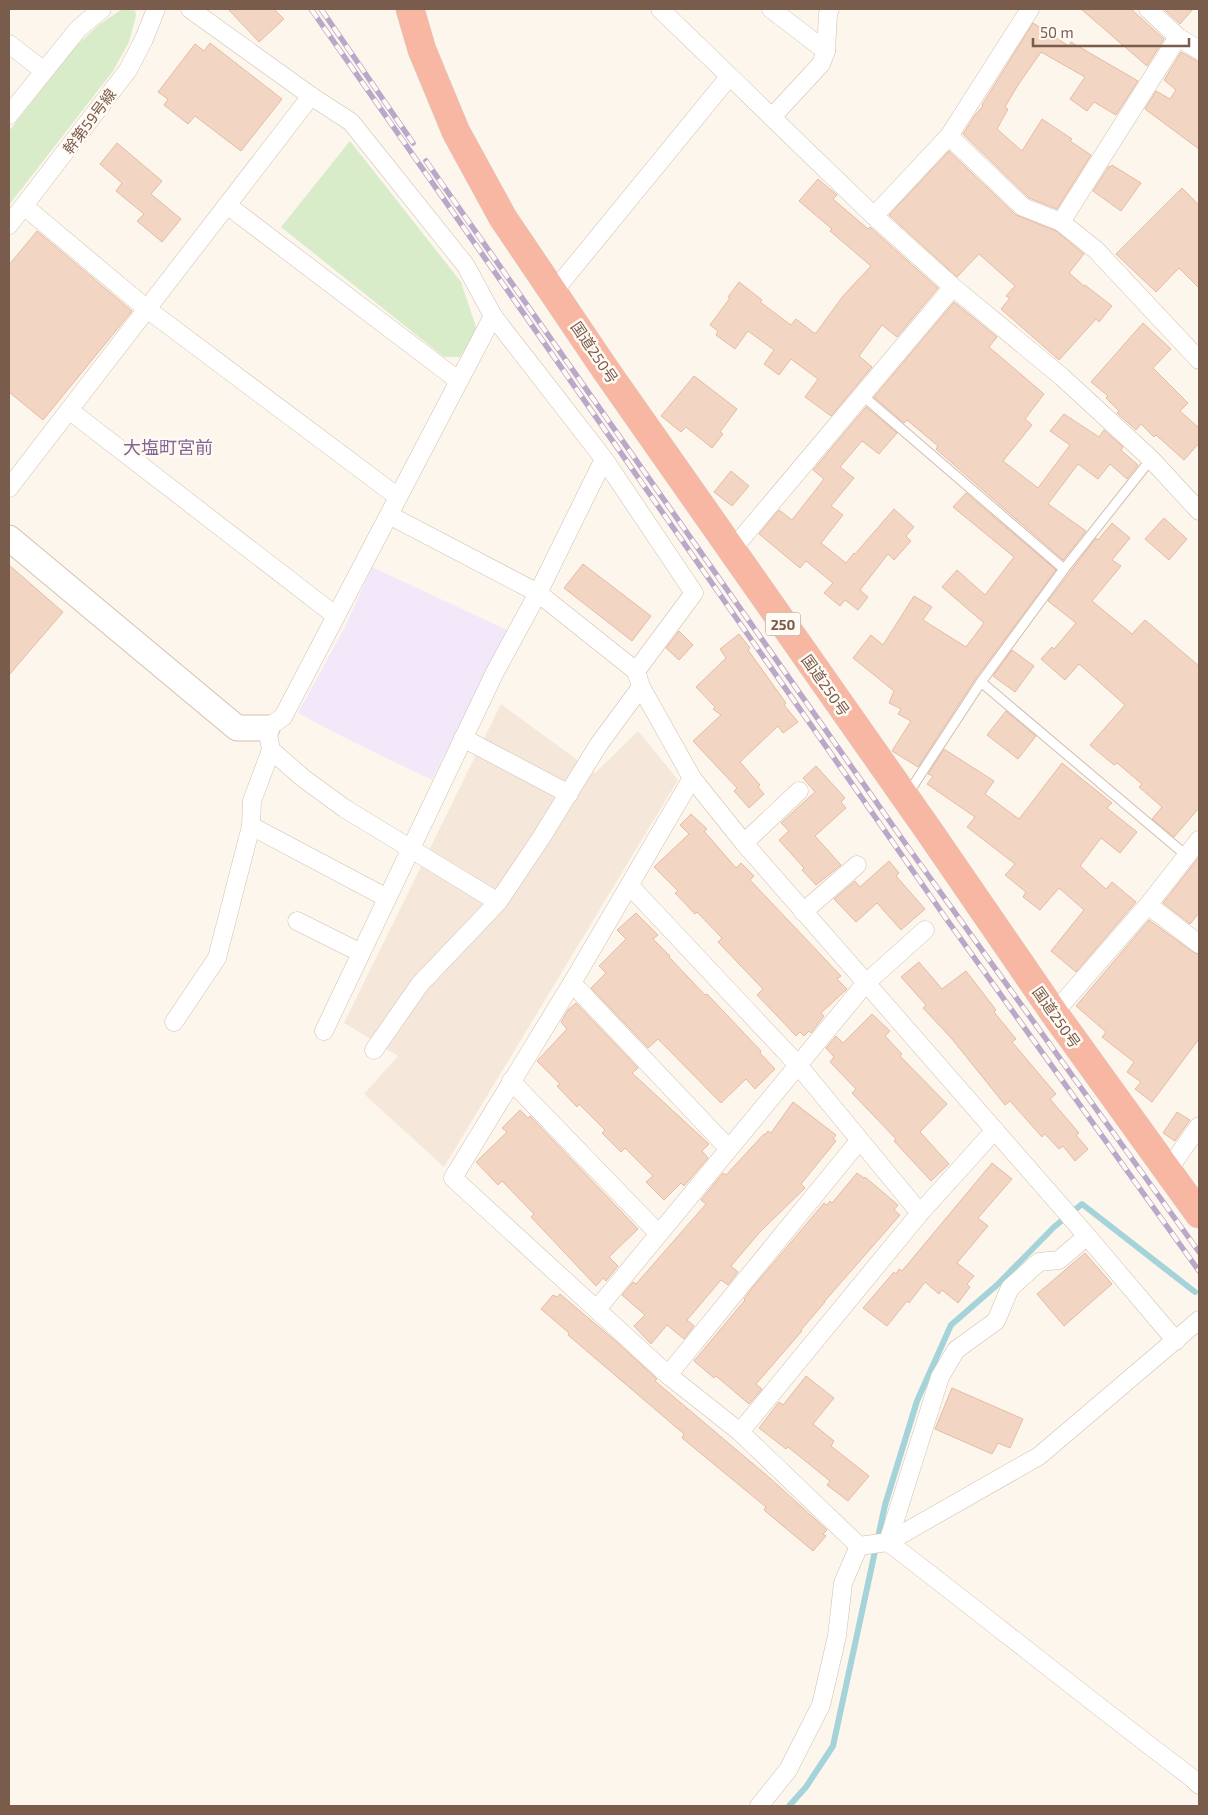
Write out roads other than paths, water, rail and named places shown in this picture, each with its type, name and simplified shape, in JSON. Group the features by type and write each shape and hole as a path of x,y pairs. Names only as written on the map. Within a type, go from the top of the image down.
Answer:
{"highway":[{"name":"国道250号","path":"410,9 422,50 456,132 503,218 731,551 905,797 1054,1013 1199,1214"}],"street":[{"path":"9,115 78,29 102,9"},
{"name":"幹第59号線","path":"9,225 128,70 144,39 156,9"},
{"path":"190,9 311,96 351,122 466,266 493,316 604,459 694,593 638,679 542,838 498,902 420,984 374,1050"},
{"path":"660,9 874,216 952,287 1062,376 1196,503"},
{"path":"771,9 826,51"},
{"path":"772,117 821,64 826,51 828,14 830,9"},
{"path":"1148,9 1178,37 1199,50"},
{"path":"874,216 949,136 1024,11"},
{"path":"1061,222 1178,37"},
{"path":"9,44 44,71"},
{"path":"554,291 729,77"},
{"path":"9,488 311,96"},
{"path":"949,136 1023,207 1061,222 1096,250 1199,360"},
{"path":"227,205 458,382"},
{"path":"24,206 147,309 398,497"},
{"path":"731,551 952,287"},
{"path":"174,1022 217,958 251,826 252,801 269,739 283,717 493,316"},
{"path":"69,410 336,616"},
{"path":"324,1031 495,672 538,592 604,459"},
{"path":"389,515 538,592 638,679 692,778 744,843 1176,1340"},
{"path":"9,538 237,728 269,739 303,778 344,808 498,902"},
{"path":"464,738 569,794"},
{"path":"692,778 630,886 453,1178 668,1375 740,1432 858,1546"},
{"path":"744,843 799,792"},
{"path":"251,826 387,898"},
{"path":"1054,1013 1148,905 1199,840"},
{"path":"803,912 857,865"},
{"path":"630,886 798,1065 920,1213"},
{"path":"1148,905 1199,944"},
{"path":"297,921 361,954"},
{"path":"596,1308 866,984 925,930"},
{"path":"572,983 728,1148"},
{"path":"511,1081 658,1233"},
{"path":"1168,1170 1199,1126"},
{"path":"740,1432 920,1213 994,1130"},
{"path":"668,1375 859,1141"},
{"path":"888,1542 940,1377 956,1350 996,1321 1010,1288 1039,1262 1058,1260 1084,1232"},
{"path":"858,1546 888,1542 1039,1456 1199,1320"},
{"path":"888,1542 1199,1785"},
{"path":"759,1806 788,1770 821,1704 837,1636 844,1583 858,1546"}],"lane":[{"path":"862,396 1064,569"},
{"path":"905,797 981,682 1064,569 1151,459"},
{"path":"981,682 1187,856"}],"waterway":[{"path":"789,1806 806,1787 833,1746 885,1505 917,1401 951,1325 997,1285 1054,1227 1082,1204 1195,1292"}],"railway":[{"path":"311,9 945,917 1199,1271"},
{"path":"321,9 413,143"},
{"path":"426,161 905,843 1199,1252"}],"district":[{"name":"大塩町宮前","path":"168,447"}]}
